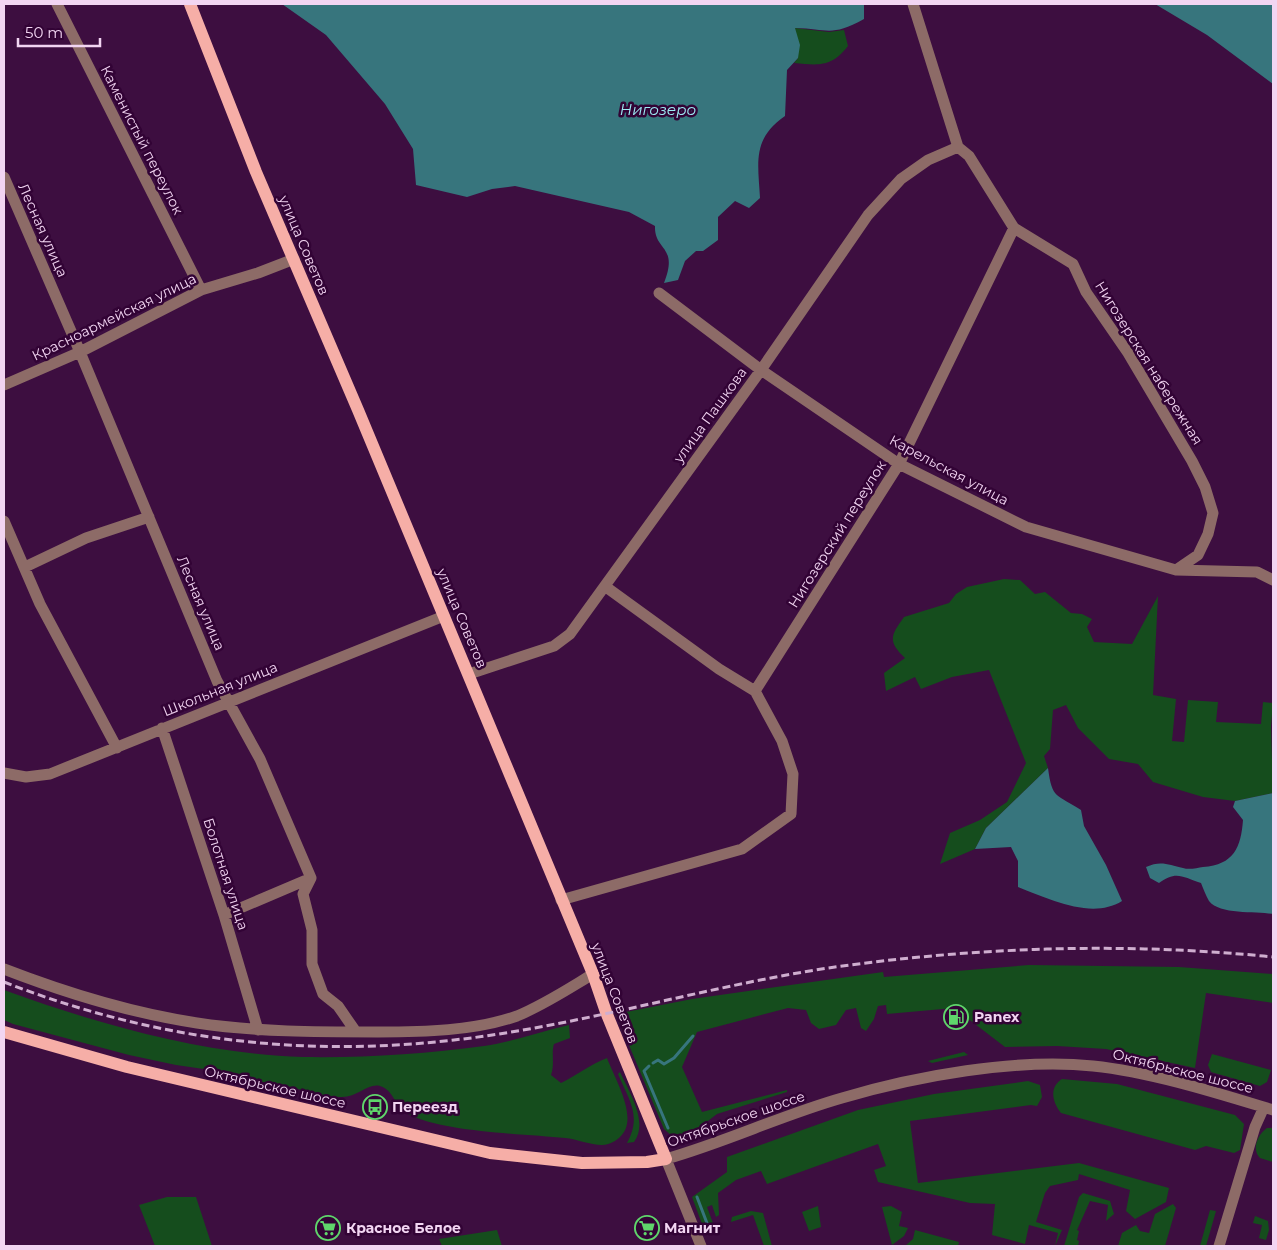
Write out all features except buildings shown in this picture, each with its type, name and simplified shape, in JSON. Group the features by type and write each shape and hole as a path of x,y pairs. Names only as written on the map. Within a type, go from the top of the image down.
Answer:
{"main road":[{"name":"улица Советов","path":"190,4 256,172 469,674 593,974 606,1012 666,1159"},
{"name":"Октябрьское шоссе","path":"4,1032 137,1070 490,1153 582,1162 647,1162 666,1159"}],"street":[{"name":"Каменистый переулок","path":"57,4 201,290"},
{"name":"Нигозерская набережная","path":"913,4 958,147 969,156 1014,228 1074,264 1086,292 1128,353 1192,461 1205,487 1213,513 1208,534 1198,555 1176,570"},
{"name":"улица Пашкова","path":"469,674 554,646 570,634 590,604 606,587 761,370 868,215 901,179 928,160 958,147"},
{"name":"Лесная улица","path":"4,178 80,352 217,681 230,701 260,759 311,878"},
{"name":"Нигозерский переулок","path":"755,691 899,464 1014,228"},
{"name":"Красноармейская улица","path":"4,385 80,352 201,290 258,273 294,259"},
{"name":"Карельская улица","path":"659,293 761,370 899,464 1026,527 1176,570 1257,572 1273,580"},
{"path":"25,567 86,538 149,517"},
{"path":"4,521 40,604 117,748"},
{"path":"561,900 742,849 791,814 792,774 782,741 755,691 719,670 606,587"},
{"name":"Школьная улица","path":"4,773 26,777 50,774 444,616"},
{"name":"Болотная улица","path":"162,728 224,915 258,1030"},
{"path":"224,915 311,878"},
{"path":"311,878 304,894 312,930 312,964 323,994 338,1006 356,1032"},
{"path":"4,969 45,985 139,1011 196,1023 258,1030 356,1032 425,1032 486,1024 515,1016 541,1005 593,974"},
{"name":"Октябрьское шоссе","path":"666,1159 858,1094 929,1078 1013,1067 1064,1064 1109,1068 1269,1108"},
{"path":"1219,1246 1253,1133 1269,1108"},
{"name":"улица Советов","path":"666,1159 701,1246"}],"green space":[{"path":"795,28 829,32 844,30 848,46 836,58 824,64 794,63 798,58"},
{"path":"1004,579 1020,580 1035,594 1045,592 1071,613 1082,614 1092,619 1087,627 1094,642 1132,644 1158,596 1153,695 1176,699 1172,741 1184,742 1188,700 1218,702 1216,722 1261,724 1263,702 1273,703 1271,726 1273,793 1235,801 1203,797 1153,782 1138,764 1109,759 1078,728 1066,705 1053,710 1050,749 1044,756 1048,768 986,828 975,849 940,864 950,833 980,820 1007,802 1026,763 989,670 952,677 921,689 915,677 886,691 884,673 905,658 893,642 894,633 904,617 949,603 956,594 967,587"},
{"path":"1029,965 1179,967 1273,974 1273,1003 1206,993 1195,1068 1106,1049 1057,1046 1005,1047 954,1008 887,1014 886,1005 878,1006 874,1019 866,1031 861,1028 856,1008 846,1010 836,1025 819,1029 811,1023 806,1010 788,1008 697,1032 682,1067 702,1112 787,1090 787,1092 717,1114 687,1137 680,1138 672,1136 664,1129 616,1014 692,999 883,972 884,977"},
{"path":"4,990 39,1003 151,1035 227,1050 265,1055 303,1057 371,1056 462,1049 506,1042 569,1025 570,1038 554,1044 551,1075 561,1083 607,1058 623,1095 626,1105 627,1124 622,1135 611,1143 602,1145 565,1138 441,1125 423,1120 403,1111 389,1092 380,1086 371,1086 353,1095 332,1097 281,1084 260,1082 249,1079 245,1075 176,1065 129,1055 13,1024 4,1020"},
{"path":"964,1052 968,1055 932,1063 928,1061"},
{"path":"1212,1054 1271,1070 1267,1082 1260,1086 1211,1072 1208,1065"},
{"path":"620,1072 639,1116 638,1134 634,1142 627,1143 634,1116 630,1100 618,1074"},
{"path":"1062,1079 1117,1084 1235,1115 1244,1124 1240,1150 1234,1153 1206,1146 1195,1150 1061,1113 1053,1095 1055,1086"},
{"path":"1028,1081 1040,1085 1042,1097 1037,1106 1031,1105 910,1121 918,1183 1079,1163 1169,1188 1166,1202 1135,1219 1126,1211 1130,1190 1079,1174 1078,1180 1050,1186 1045,1193 1036,1222 1062,1230 1055,1246 1058,1233 1029,1225 1025,1244 992,1235 995,1204 970,1203 878,1182 874,1170 886,1166 878,1144 767,1184 761,1171 736,1180 718,1193 719,1215 716,1217 712,1205 707,1207 716,1231 706,1235 692,1197 727,1172 727,1157 858,1110 934,1094"},
{"path":"1267,1128 1273,1128 1273,1162 1260,1158 1256,1150 1258,1138"},
{"path":"1083,1193 1110,1201 1114,1214 1106,1221 1108,1205 1090,1201 1077,1230 1079,1231 1078,1246 1064,1246 1079,1197"},
{"path":"167,1197 196,1197 212,1246 155,1246 139,1205"},
{"path":"1173,1204 1176,1208 1165,1246 1118,1246 1122,1233 1136,1225 1140,1231 1149,1233 1155,1214"},
{"path":"818,1206 821,1227 809,1231 802,1212"},
{"path":"891,1206 902,1212 899,1226 908,1228 904,1236 892,1245 882,1207"},
{"path":"1210,1210 1216,1211 1206,1246 1200,1246"},
{"path":"751,1211 763,1213 772,1246 764,1246 753,1215 731,1222 732,1217"},
{"path":"1255,1216 1268,1221 1269,1230 1266,1240 1259,1238 1262,1225 1253,1223"},
{"path":"497,1230 502,1246 442,1246 439,1239"},
{"path":"915,1230 959,1242 958,1246 905,1246 913,1239"}],"water":[{"name":"Нигозеро","path":"282,4 864,4 864,19 853,25 830,31 795,28 800,45 798,58 787,70 785,116 767,133 759,152 760,198 749,208 735,201 718,217 718,240 703,251 696,251 685,261 678,280 664,283 669,262 665,250 658,240 655,226 629,212 515,186 492,189 467,197 416,185 413,149 385,104 326,35"},
{"path":"1155,4 1273,4 1273,84 1207,35"},
{"path":"1048,768 1051,786 1057,795 1081,810 1084,826 1106,865 1122,901 1097,909 1070,906 1057,902 1018,887 1018,861 1011,847 975,849 986,828"},
{"path":"1273,793 1273,914 1221,909 1209,901 1201,883 1184,877 1170,877 1159,883 1150,878 1146,867 1151,865 1165,864 1193,869 1222,863 1234,853 1242,830 1243,820 1233,807 1235,801"}],"waterway":[{"path":"653,1063 658,1060 664,1064 674,1058 693,1036"},
{"path":"649,1066 644,1071 668,1128"},
{"path":"697,1197 710,1231"}],"railway":[{"path":"4,982 59,1002 114,1018 170,1030 225,1039 281,1045 338,1047 396,1045 501,1034 548,1026 781,976 828,968 939,955 994,951 1106,948 1162,949 1273,957"}],"place":[{"name":"Panex","path":"956,1017"},
{"name":"Переезд","path":"375,1107"},
{"name":"Красное Белое","path":"328,1228"},
{"name":"Магнит","path":"647,1228"}]}
